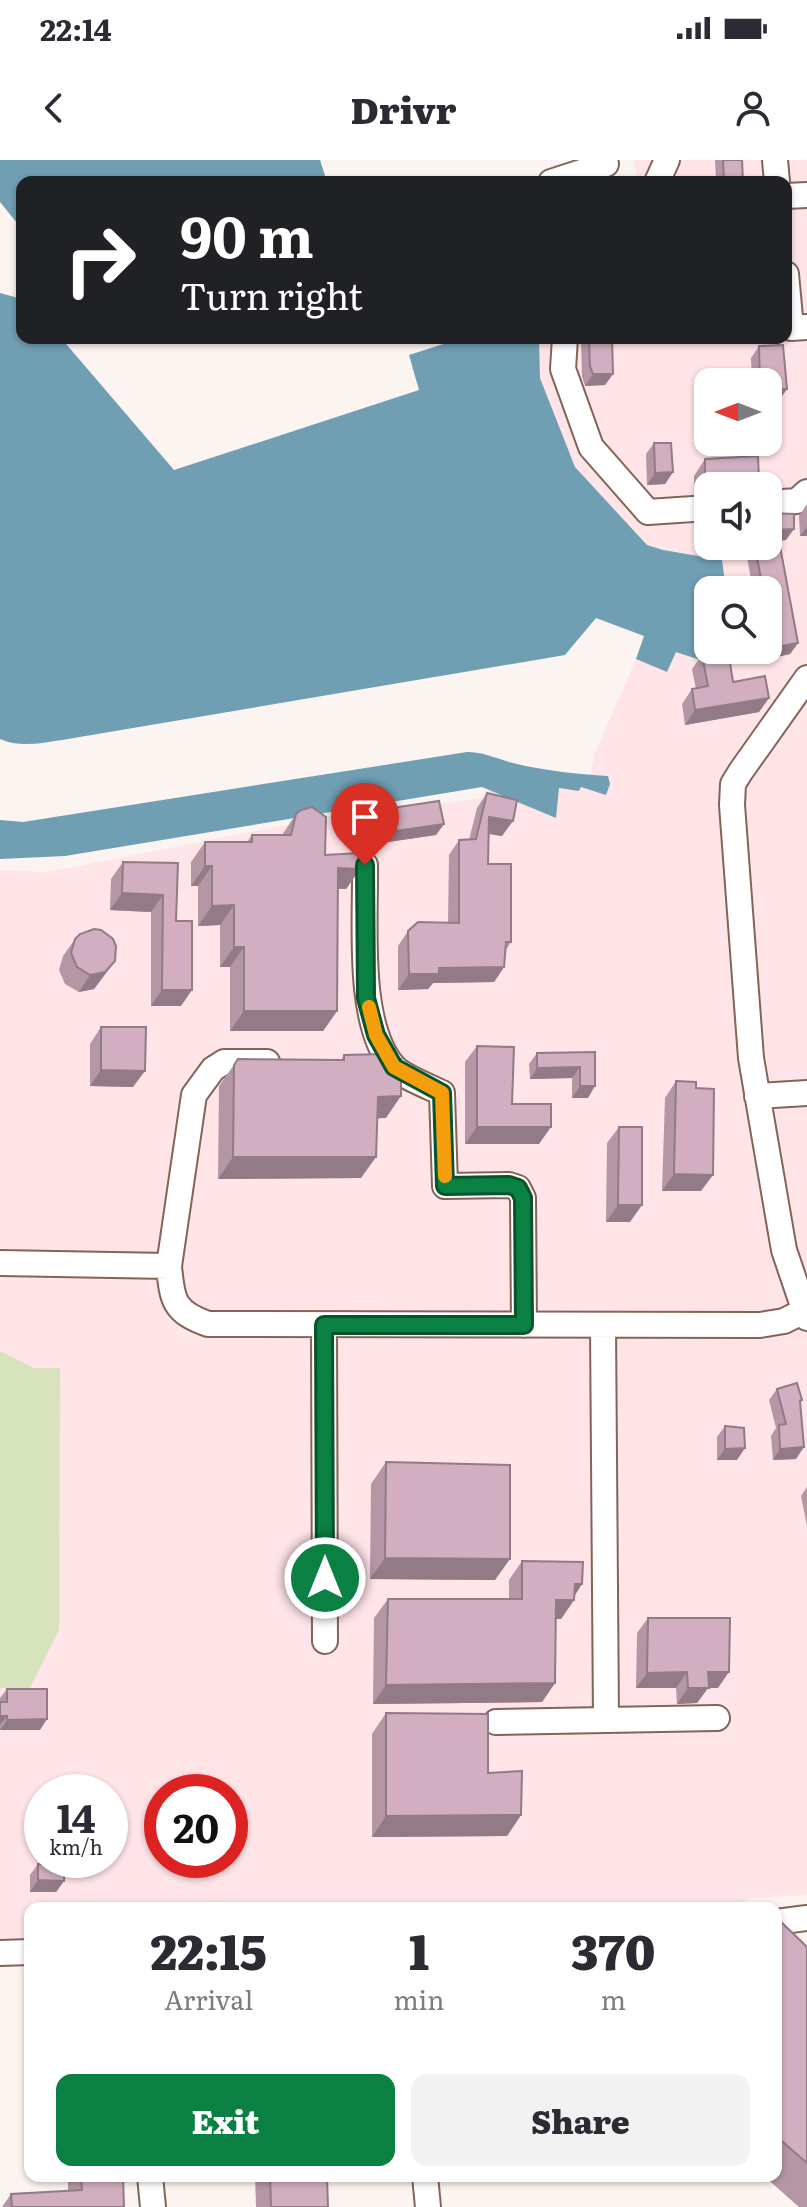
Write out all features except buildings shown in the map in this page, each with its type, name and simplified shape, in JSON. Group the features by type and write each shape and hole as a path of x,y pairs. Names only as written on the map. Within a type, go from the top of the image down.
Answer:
{"street":[{"path":"569,176 606,164 605,160"},
{"path":"565,344 563,369 591,447 648,512 694,509"},
{"path":"782,502 797,501 807,492"},
{"path":"284,1062 224,1062 200,1083 194,1095 169,1266 177,1305 186,1317 208,1324 760,1325 805,1314 784,1250 757,1096 732,805 733,784 807,678"},
{"path":"365,865 366,998 376,1035 394,1067"},
{"path":"358,1061 373,1061 394,1067 442,1093 445,1186 509,1185 518,1188 523,1198 524,1325"},
{"path":"757,1096 807,1093"},
{"path":"0,1263 169,1266"},
{"path":"324,1325 325,1641"},
{"path":"603,1325 606,1720"},
{"path":"496,1722 717,1718"},
{"path":"782,1921 807,1918"},
{"path":"0,1953 24,1952"},
{"path":"151,2182 153,2207"},
{"path":"426,2182 428,2207"}],"shaded area":[{"path":"633,160 807,160 807,1895 751,1898 743,1902 24,1902 24,1939 0,1940 0,870 48,872 327,817 479,799 489,789 555,818 559,788 579,791 581,787 608,777 590,775 595,753 636,659 667,672 676,652 694,653 694,664 782,664 782,576 724,576 722,560 782,560 782,472 694,472 694,555 646,545 575,467 540,378 539,344 792,344 792,176 637,176"}],"green space":[{"path":"0,1351 34,1368 60,1368 59,1630 30,1688 0,1688"}],"water":[{"path":"0,160 320,160 325,176 16,176 16,222 0,202"},
{"path":"0,293 16,297 16,344 66,344 174,470 419,390 409,355 443,344 539,344 540,378 575,467 647,545 694,555 694,560 722,560 724,576 694,576 694,658 676,652 667,672 636,659 644,636 596,618 565,655 46,742 8,742 0,739"},
{"path":"467,752 540,769 608,776 610,784 606,795 581,787 579,791 559,788 556,818 482,787 65,856 0,859 0,820 23,822"}],"slow traffic":[{"path":"369,1007 376,1035 394,1067 442,1093 445,1176"}],"route":[{"path":"325,1578 324,1325 524,1325 523,1198 518,1188 509,1185 445,1186 442,1093 394,1067 376,1035 366,998 365,865"}]}
